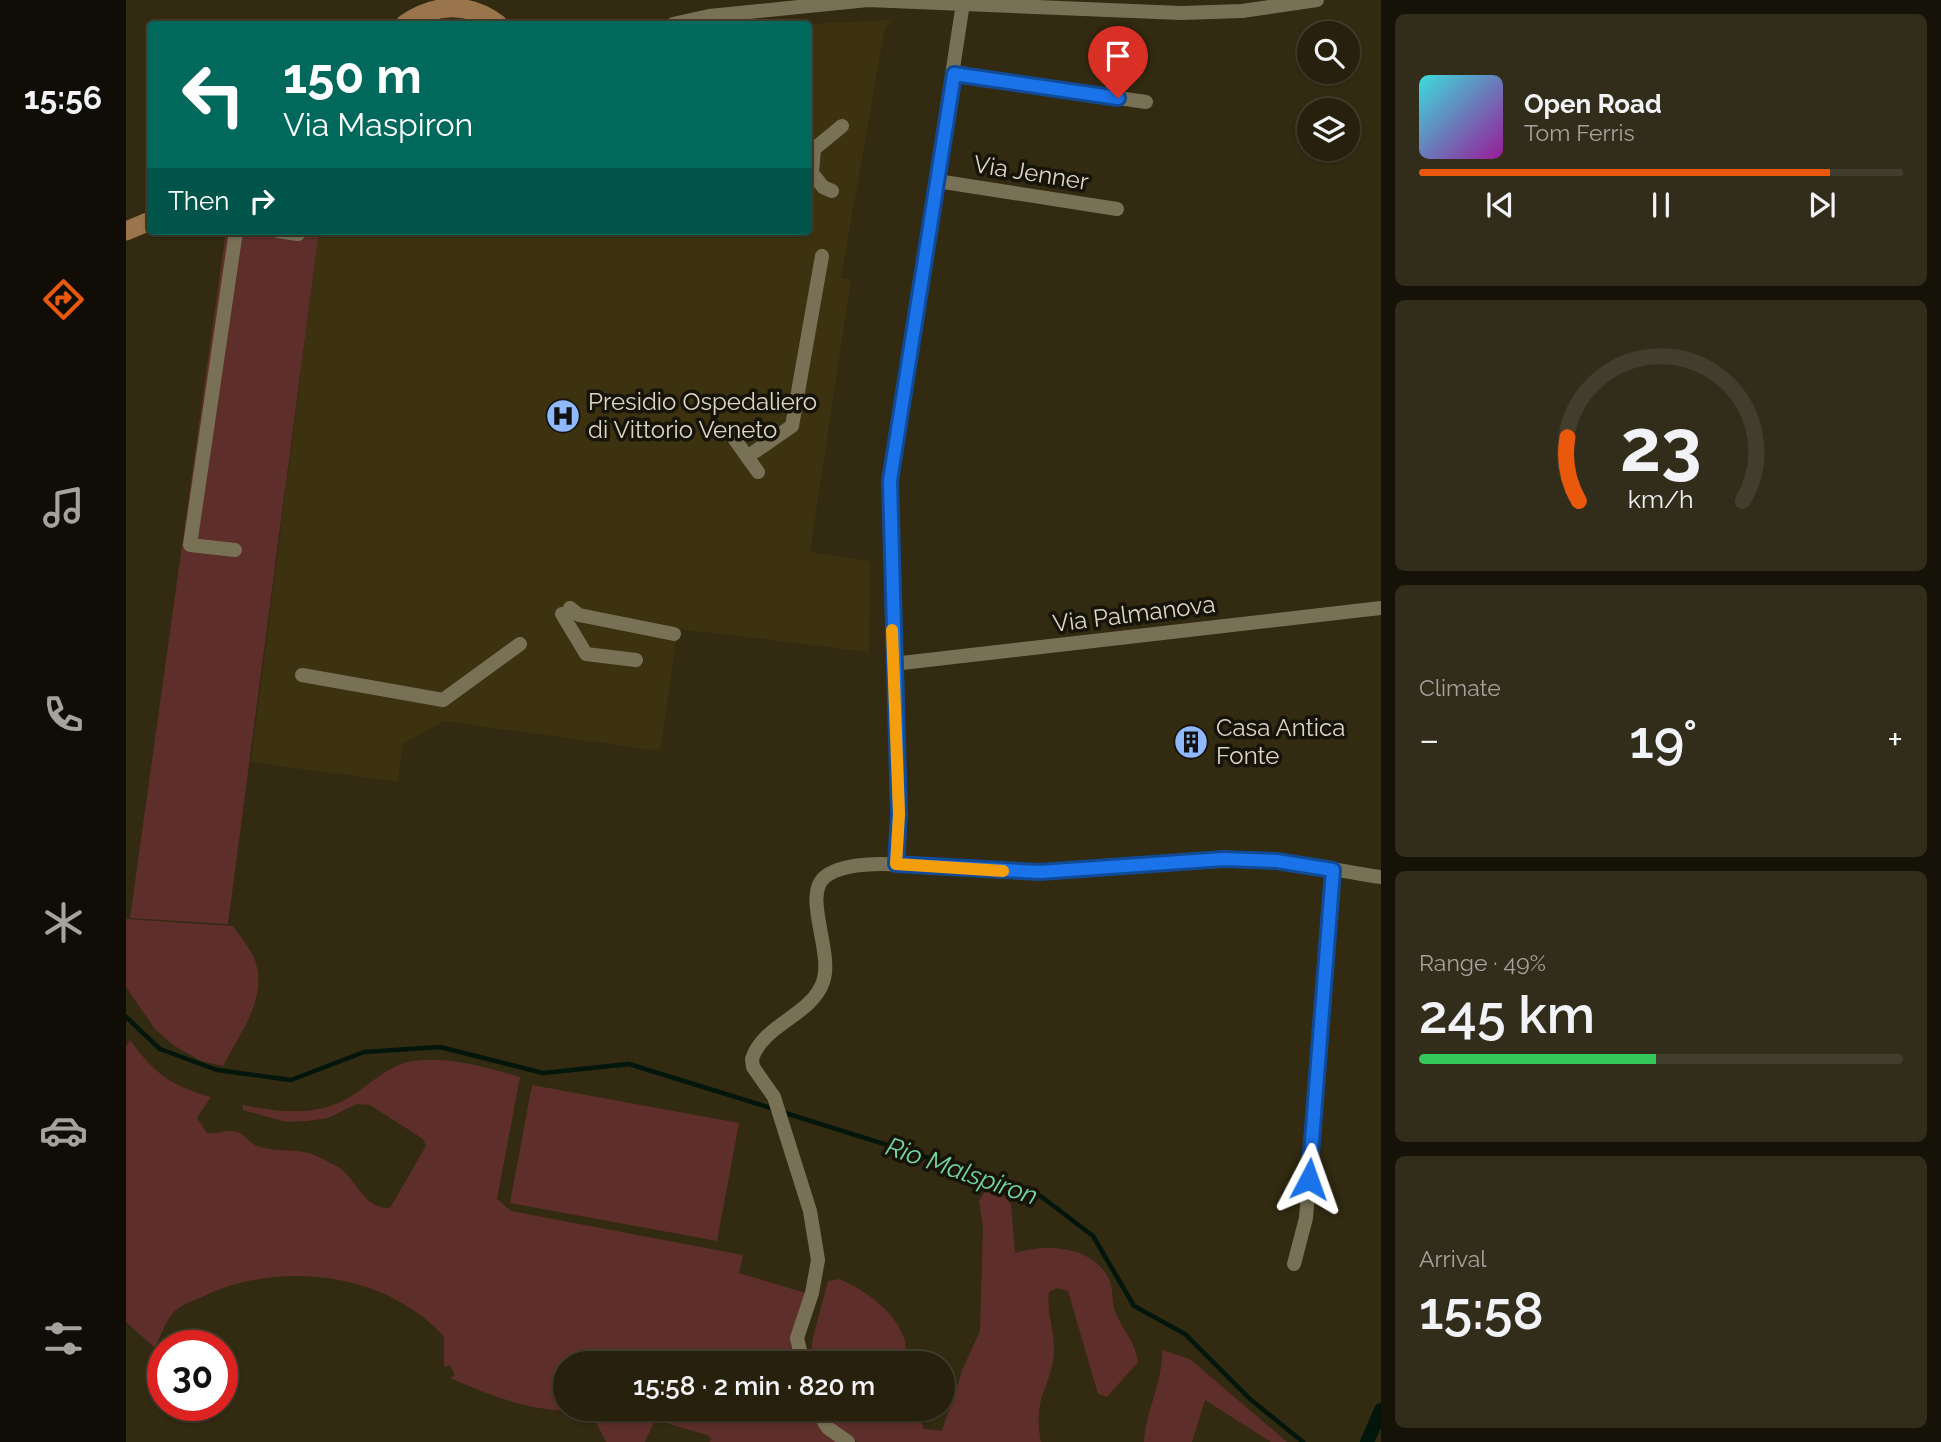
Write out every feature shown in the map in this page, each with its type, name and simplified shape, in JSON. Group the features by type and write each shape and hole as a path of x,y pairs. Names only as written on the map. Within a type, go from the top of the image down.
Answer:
{"main road":[{"path":"405,21 413,0"},
{"path":"410,21 434,9 464,5 493,21"},
{"path":"126,231 147,222"}],"street":[{"path":"686,21 709,16 859,1 978,2 1181,13 1242,11 1317,0"},
{"path":"896,864 899,814 892,664 890,481 954,74 978,2"},
{"path":"954,74 1146,102"},
{"path":"812,165 814,149 842,125"},
{"path":"812,174 823,187 832,191"},
{"name":"Via Jenner","path":"937,181 1117,209"},
{"path":"235,235 190,545 235,550"},
{"path":"747,457 792,426 822,256"},
{"path":"731,435 758,472"},
{"name":"Via Palmanova","path":"892,664 1381,608"},
{"path":"636,660 586,654 566,611 674,634"},
{"path":"302,676 443,700 520,644"},
{"path":"800,1351 797,1338 812,1293 818,1261 810,1211 774,1097 753,1067 752,1059 765,1039 806,1005 824,982 824,940 815,898 825,876 844,868 896,864 1040,872 1223,859 1277,861 1381,877"},
{"path":"1294,1264 1306,1218 1333,870"},
{"path":"824,1421 828,1428 848,1442"}],"shaded area":[{"name":"Presidio Ospedaliero di Vittorio Veneto","path":"892,20 885,27 841,278 851,279 810,552 870,561 869,652 678,629 660,751 444,721 403,744 398,782 251,762 318,235 812,235 812,24"},
{"path":"225,235 318,235 228,924 130,918"},
{"path":"126,919 233,926 247,946 258,972 258,986 251,1014 223,1066 201,1061 173,1045 155,1029 126,987"},
{"path":"130,1040 165,1077 185,1088 211,1097 197,1118 207,1133 236,1132 262,1147 309,1153 345,1172 374,1204 390,1208 426,1146 423,1139 370,1105 357,1104 328,1118 286,1122 243,1110 243,1105 280,1111 306,1111 331,1106 352,1096 395,1067 414,1061 454,1061 520,1077 497,1199 511,1211 743,1255 739,1273 809,1294 803,1351 553,1351 553,1410 501,1398 450,1378 455,1375 450,1365 444,1367 444,1337 420,1315 393,1298 363,1286 298,1276 266,1278 234,1285 204,1296 175,1311 163,1330 147,1330 147,1341 126,1322 126,1047"},
{"path":"532,1085 739,1123 717,1241 510,1203"},
{"path":"987,1188 1002,1191 1011,1205 1015,1253 1053,1248 1079,1253 1100,1266 1110,1281 1116,1314 1132,1342 1138,1362 1107,1397 1098,1394 1068,1291 1057,1288 1049,1292 1054,1352 1040,1403 1041,1442 857,1442 837,1429 830,1421 921,1421 924,1429 942,1431 945,1421 955,1421 955,1392 980,1331 983,1227 979,1201"},
{"path":"839,1279 859,1289 887,1311 901,1330 905,1351 811,1351 828,1281"},
{"path":"1162,1350 1190,1359 1287,1442 1271,1442 1205,1400 1192,1442 1144,1442 1160,1373"},
{"path":"596,1421 659,1421 653,1424 645,1442 606,1442"},
{"path":"659,1421 820,1421 838,1442 710,1442 711,1438"}],"waterway":[{"name":"Rio Malspiron","path":"126,1017 160,1049 217,1070 291,1080 364,1052 440,1047 543,1073 629,1064 774,1109"},
{"name":"Rio Malspiron","path":"782,1112 1034,1191 1093,1236 1134,1306 1185,1334 1250,1399 1303,1442"},
{"path":"1367,1442 1381,1410"}],"slow traffic":[{"path":"892,630 899,814 896,864 1003,871"}],"place":[{"name":"Presidio Ospedaliero di Vittorio Veneto","path":"563,416"},
{"name":"Casa Antica Fonte","path":"1191,742"}],"route":[{"path":"1118,98 954,74 890,481 892,664 899,814 896,864 1015,872 1072,872 1223,859 1277,861 1333,870 1309,1179"}]}
